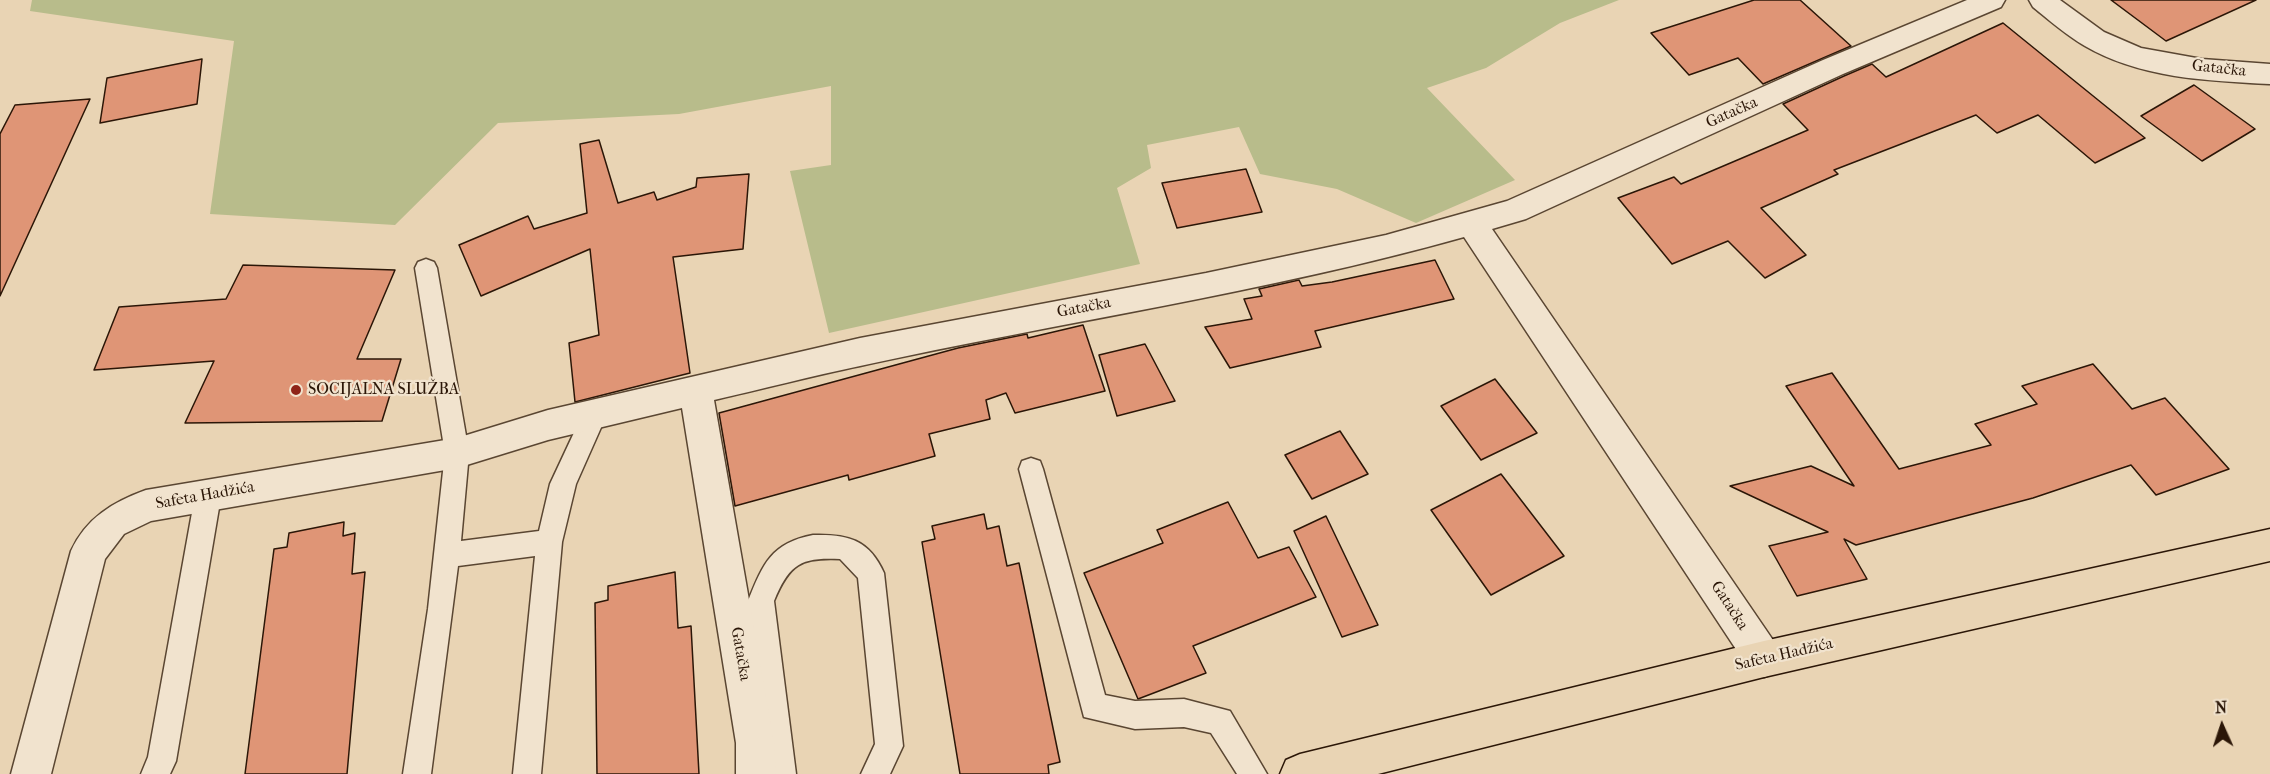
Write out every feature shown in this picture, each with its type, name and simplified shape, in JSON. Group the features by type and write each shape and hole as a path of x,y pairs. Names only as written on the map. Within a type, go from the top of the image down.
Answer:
{"main road":[{"name":"Safeta Hadžića","path":"1300,774 1764,659 2270,545"}],"street":[{"name":"Gatačka","path":"457,453 548,425 860,352 1206,286 1386,247 1472,225 1515,212 1833,67 1992,0"},
{"name":"Gatačka","path":"2042,0 2094,39 2142,59 2226,72 2270,74"},
{"name":"Gatačka","path":"1472,225 1764,659"},
{"name":"Gatačka","path":"696,392 755,742 756,774"},
{"name":"Safeta Hadžića","path":"31,774 89,551 112,523 146,506 457,453"}],"lane":[{"path":"417,774 447,555 457,453 426,268"},
{"path":"527,774 549,542 563,484 595,414"},
{"path":"1031,469 1094,707 1135,715 1184,713 1220,721 1253,774"},
{"path":"155,774 162,761 208,496"},
{"path":"447,555 549,542"},
{"path":"782,774 761,601 771,574 785,557 812,545 846,547 871,573 889,746 875,774"}],"green space":[{"path":"32,0 1619,0 1560,23 1486,68 1427,88 1515,180 1416,223 1337,189 1260,174 1239,127 1147,145 1151,168 1117,188 1140,264 829,333 790,171 831,165 831,86 679,114 498,123 395,225 210,214 234,41 30,11"}],"building":[{"path":"1754,0 1800,0 1851,46 1763,84 1738,58 1689,75 1651,33"},
{"path":"2111,0 2256,0 2166,41"},
{"path":"2003,23 2145,138 2095,163 2038,115 1997,133 1976,115 1834,170 1838,174 1761,208 1806,255 1765,278 1728,241 1672,264 1618,198 1674,177 1681,184 1808,130 1783,104 1844,76 1872,64 1886,77"},
{"path":"202,59 197,104 100,123 107,78"},
{"path":"2194,85 2255,129 2202,161 2141,116"},
{"path":"90,99 0,296 0,134 15,105"},
{"path":"599,140 618,203 654,192 657,200 696,187 697,178 749,174 743,249 673,257 690,373 575,402 569,343 599,335 590,249 481,296 459,245 528,216 534,229 587,213 580,144"},
{"path":"1246,169 1262,212 1177,228 1162,183"},
{"path":"1435,260 1454,299 1315,331 1321,347 1230,368 1205,327 1252,319 1244,299 1262,296 1259,289 1299,280 1302,286 1332,282"},
{"path":"243,265 395,270 357,359 401,359 382,421 185,423 214,361 94,370 119,307 226,299"},
{"path":"1083,325 1105,391 1015,413 1006,393 986,400 990,419 929,434 935,456 849,480 848,475 735,506 719,413 958,348 1027,334 1028,338"},
{"path":"1145,344 1175,401 1117,416 1099,355"},
{"path":"2093,364 2132,409 2165,398 2229,469 2156,495 2131,465 2033,498 1856,545 1844,539 1867,579 1797,596 1769,546 1828,532 1730,486 1811,466 1854,486 1786,386 1832,373 1899,469 1991,445 1975,424 2037,404 2022,386"},
{"path":"1495,379 1537,433 1481,460 1441,406"},
{"path":"1340,431 1368,474 1312,499 1285,455"},
{"path":"1501,474 1564,556 1491,595 1431,510"},
{"path":"1228,502 1258,558 1289,547 1316,597 1193,646 1206,673 1138,699 1084,573 1163,543 1157,530"},
{"path":"984,514 987,529 999,526 1007,566 1019,563 1060,762 1048,765 1049,774 960,774 922,542 935,539 932,526"},
{"path":"1326,516 1378,625 1342,637 1294,531"},
{"path":"344,522 343,536 355,533 352,574 365,572 347,774 245,774 274,549 287,547 289,533"},
{"path":"675,572 678,628 691,626 699,774 597,774 595,603 608,600 608,586"}],"place":[{"name":"SOCIJALNA SLUŽBA","path":"296,390"}]}
